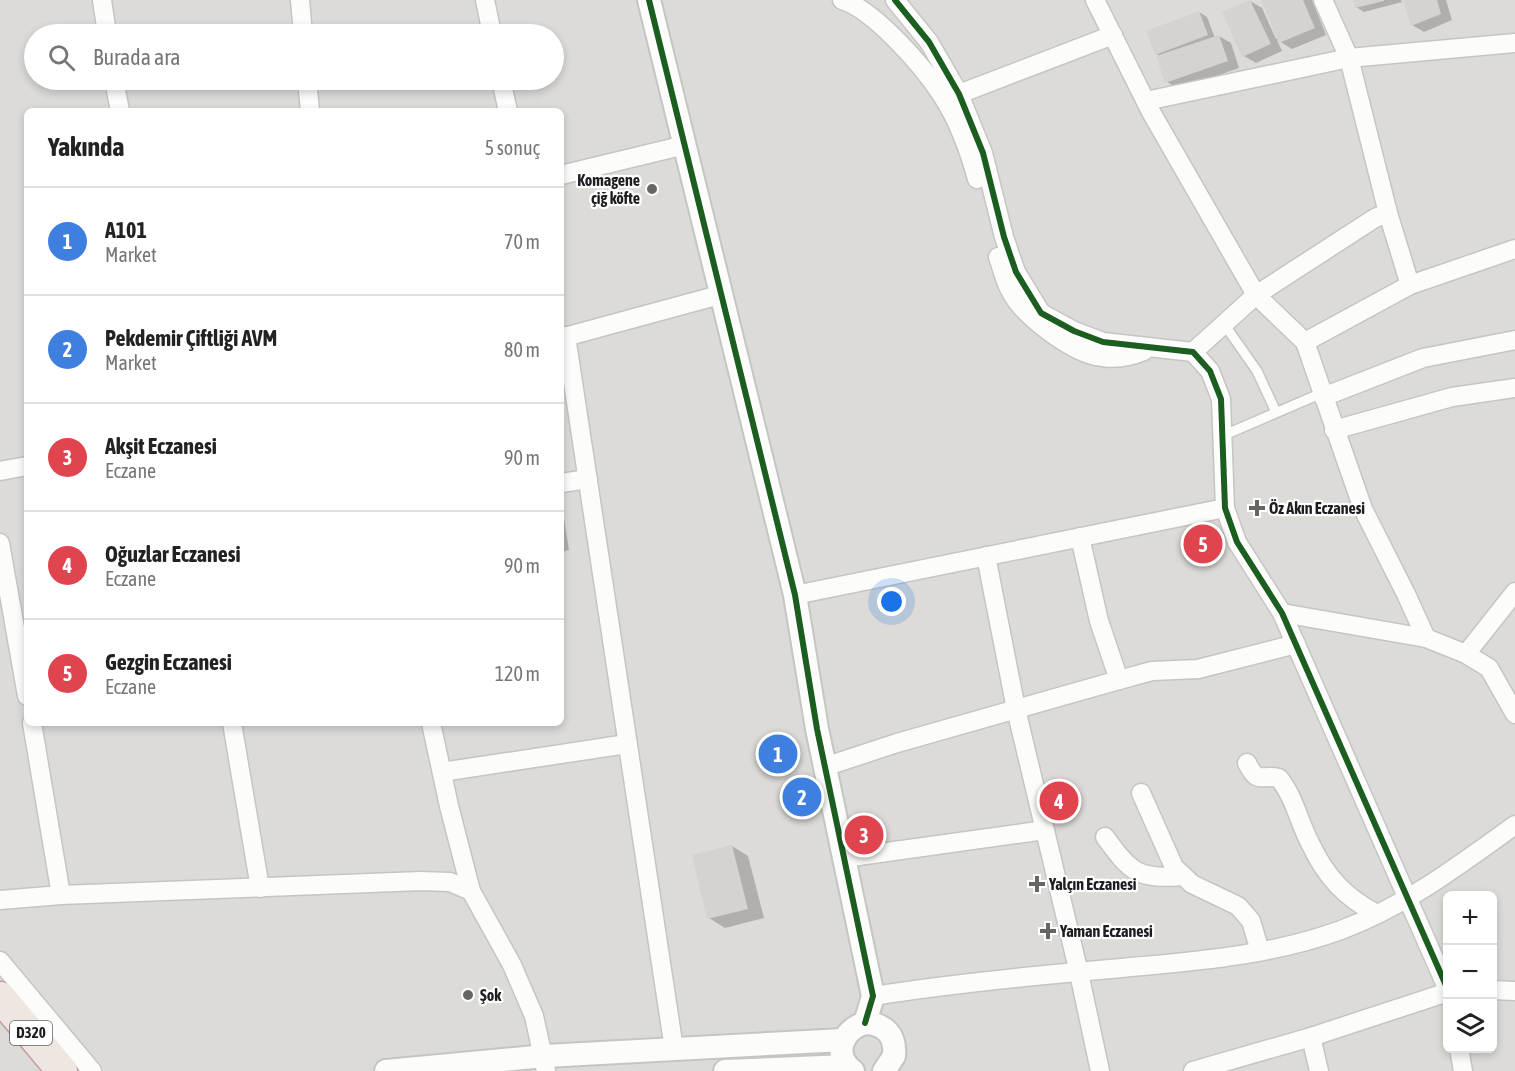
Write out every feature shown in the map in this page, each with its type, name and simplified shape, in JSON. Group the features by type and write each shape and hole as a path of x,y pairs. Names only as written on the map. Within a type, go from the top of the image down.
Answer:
{"highway":[{"name":"D320","path":"0,997 62,1071"}],"street":[{"path":"102,0 106,24"},
{"path":"300,0 302,24"},
{"path":"485,0 490,24"},
{"path":"649,0 723,294 795,595 824,767 873,996 864,1023"},
{"path":"842,0 868,12 941,93 971,159 994,244 1011,293 1041,327 1076,347 1102,357 1134,355 1157,346"},
{"path":"895,0 929,42 959,94 983,153 1004,237 1016,272 1041,313 1074,331 1103,342 1157,346 1193,352 1210,370 1221,399 1225,508 1237,542 1282,613 1443,980"},
{"path":"1095,0 1146,101 1256,295 1305,342 1363,509 1407,594 1426,638"},
{"path":"1323,0 1349,58 1388,213 1410,285"},
{"path":"959,94 1113,35"},
{"path":"1146,101 1349,58 1515,43"},
{"path":"116,90 119,108"},
{"path":"308,90 310,108"},
{"path":"503,90 507,108"},
{"path":"564,174 686,145"},
{"path":"1193,352 1256,295 1375,218 1388,213"},
{"path":"1305,342 1410,285 1515,249"},
{"path":"564,337 723,294"},
{"path":"1323,395 1422,358 1515,340"},
{"path":"564,343 588,479 674,1049"},
{"path":"1334,430 1452,397 1515,388"},
{"path":"0,471 24,467"},
{"path":"564,483 588,479"},
{"path":"795,595 1225,508"},
{"path":"1080,537 1099,621 1119,680"},
{"path":"0,543 4,586 24,682"},
{"path":"986,556 1016,709 1100,1071"},
{"path":"1466,654 1515,592"},
{"path":"1282,613 1426,638 1466,654 1490,668 1515,714"},
{"path":"824,767 1152,671 1198,669 1296,644"},
{"path":"33,726 61,895"},
{"path":"233,726 260,888"},
{"path":"432,726 471,891 512,965 534,1016 545,1064"},
{"path":"442,772 627,744"},
{"path":"1247,763 1253,776 1259,779 1279,778 1288,789 1310,845 1326,871 1341,891 1377,914"},
{"path":"1141,793 1169,858 1182,876 1205,891 1238,906 1251,921 1260,951"},
{"path":"873,996 942,985 1202,962 1260,951 1340,931 1408,900 1515,825"},
{"path":"844,858 1045,830"},
{"path":"1104,837 1123,862 1139,874 1160,878 1182,876"},
{"path":"0,900 61,895 421,881 450,882 471,891"},
{"path":"0,961 92,1071"},
{"path":"1497,990 1515,991"},
{"path":"1193,1071 1249,1063 1311,1037 1443,993"},
{"path":"725,1071 850,1069 842,1054 843,1040 855,1026 864,1023 884,1028 891,1036 895,1046 894,1056 884,1071"},
{"path":"1311,1037 1319,1071"},
{"path":"386,1071 545,1064 674,1049 843,1040"},
{"path":"1460,1053 1463,1071"}],"lane":[{"path":"1224,324 1257,372 1276,412"},
{"path":"1222,437 1276,412 1323,395"}],"shaded area":[{"path":"0,0 1515,0 1515,1071 0,1071"}],"building":[{"path":"1250,0 1271,44 1242,57 1222,12"},
{"path":"1261,0 1303,0 1315,28 1279,43"},
{"path":"1353,0 1384,0 1384,1 1355,8"},
{"path":"1403,0 1437,0 1441,14 1411,26"},
{"path":"1199,11 1208,35 1155,55 1146,31"},
{"path":"1219,35 1228,61 1165,83 1156,56"},
{"path":"732,845 748,909 707,919 692,855"}],"cycle path":[{"path":"649,0 795,595 817,729 873,996 865,1023"},
{"path":"895,0 929,42 959,94 983,153 1004,237 1016,272 1041,313 1074,331 1103,342 1193,352 1210,371 1221,399 1225,508 1237,542 1282,613 1443,979"}],"place":[{"name":"Komagene çiğ köfte","path":"652,189"},
{"name":"Öz Akın Eczanesi","path":"1257,508"},
{"name":"Gezgin Eczanesi","path":"1203,544"},
{"name":"A101","path":"778,754"},
{"name":"Pekdemir Çiftliği AVM","path":"802,797"},
{"name":"Oğuzlar Eczanesi","path":"1059,801"},
{"name":"Akşit Eczanesi","path":"864,835"},
{"name":"Yalçın Eczanesi","path":"1037,884"},
{"name":"Yaman Eczanesi","path":"1048,931"},
{"name":"Şok","path":"468,995"}]}
